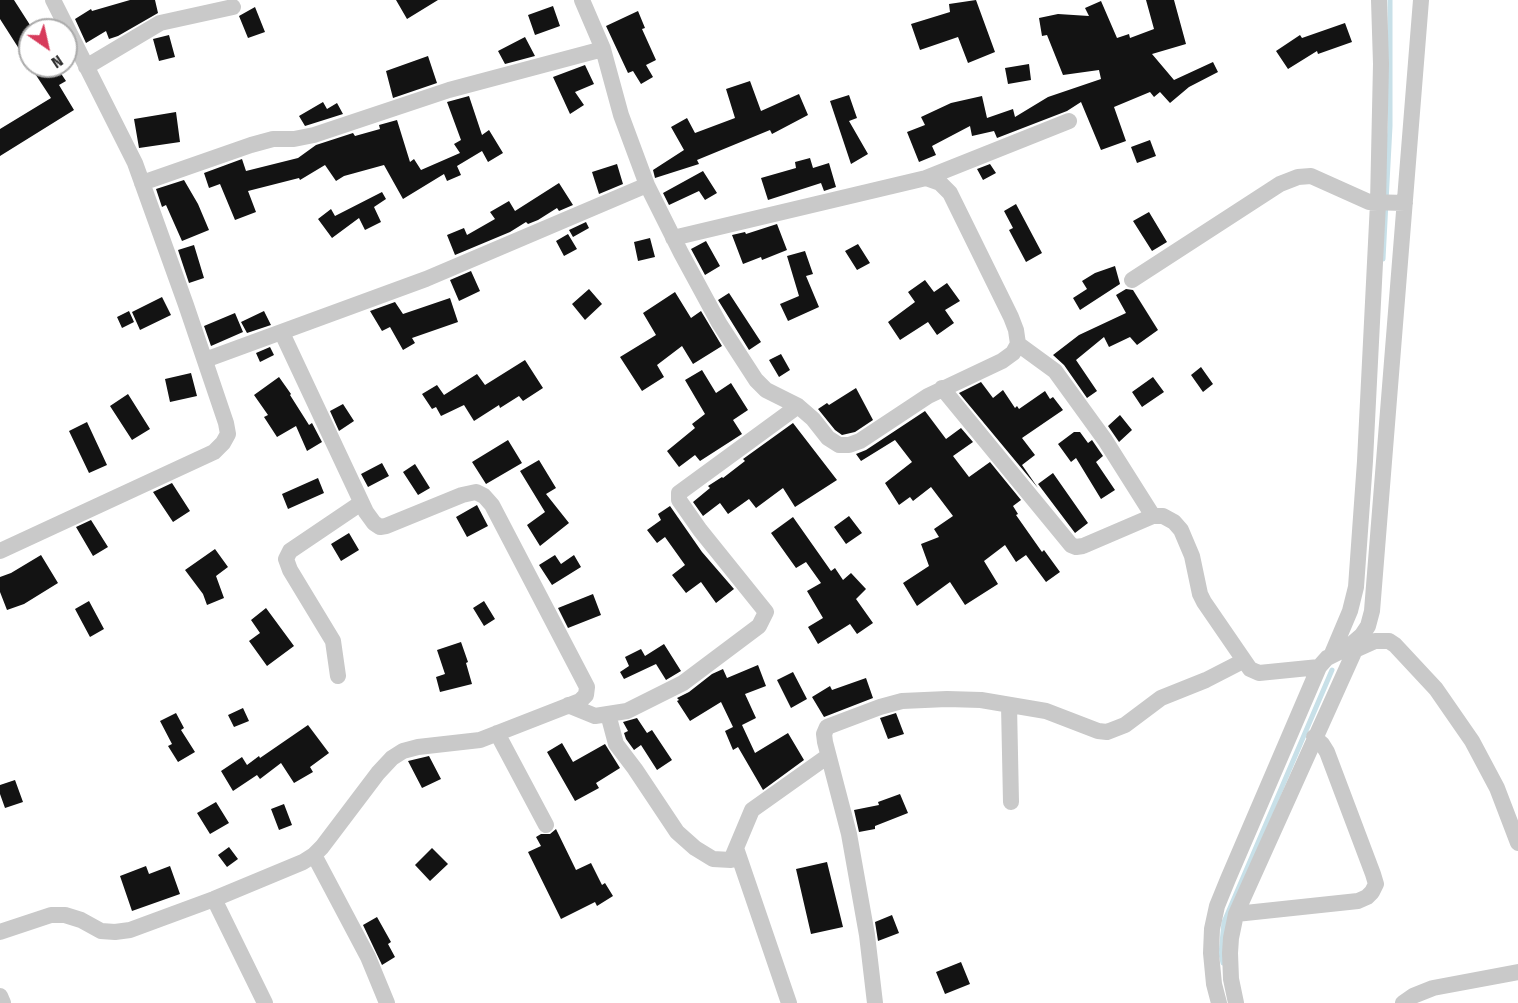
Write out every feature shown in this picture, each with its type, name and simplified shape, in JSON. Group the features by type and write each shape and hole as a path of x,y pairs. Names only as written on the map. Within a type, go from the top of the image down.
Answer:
{"street":[{"path":"0,552 214,452 228,434 205,360 135,163 53,0"},
{"path":"582,0 603,49 621,116 647,185 719,323 756,381 766,390 798,406 813,419 828,438 839,446 860,441 942,388 1002,361 1013,353 1018,344 1011,317 950,193 940,183 926,178"},
{"path":"1236,1003 1231,979 1230,953 1236,914 1351,649 1368,626 1372,611 1390,203 1379,0"},
{"path":"1219,1003 1214,984 1211,952 1212,929 1217,906 1325,661 1350,611 1356,587 1365,462 1390,203 1421,0"},
{"path":"86,67 160,23 233,7"},
{"path":"141,183 251,145 273,139 294,139 314,135 449,90 603,49"},
{"path":"673,238 926,178 1069,121"},
{"path":"1132,280 1280,184 1298,177 1311,176 1362,200 1390,203"},
{"path":"205,360 426,279 647,185"},
{"path":"0,932 51,915 64,915 81,920 101,931 130,930 214,898 303,862 314,855 378,773 392,758 403,751 418,747 468,742 580,701 586,695 587,687 492,505 484,496 476,492 462,495 386,526 380,527 374,523 361,503 282,333"},
{"path":"1018,344 1055,371 1105,440 1153,516"},
{"path":"942,388 1071,545 1083,546 1153,516 1163,516 1174,522 1181,530 1192,556 1200,594 1250,669 1258,673 1325,661 1376,641 1389,641 1395,645 1436,689 1472,741 1497,788 1518,843"},
{"path":"568,705 596,716 627,711 683,683 759,626 766,612 700,530 680,500 679,493 798,406"},
{"path":"338,676 333,641 286,560 290,550 361,503"},
{"path":"875,1003 867,935 849,834 824,734 827,727 902,701 947,699 981,700 1046,711 1098,731 1107,732 1125,725 1161,698 1206,680 1244,661"},
{"path":"1009,705 1011,802"},
{"path":"608,714 616,744 677,832 695,848 713,859 731,860 752,810 828,756"},
{"path":"497,733 546,825"},
{"path":"1236,914 1359,901 1367,897 1376,884 1327,752 1323,744 1314,737"},
{"path":"736,848 789,1003"},
{"path":"314,855 368,957 387,1003"},
{"path":"214,898 265,1003"},
{"path":"1403,1003 1432,988 1518,972"},
{"path":"0,996 3,1003"}],"building":[{"path":"0,0 14,0 26,18 18,18 18,47 0,19"},
{"path":"130,0 155,0 158,13 118,36 109,39 106,31 86,43 77,18 91,9 92,11"},
{"path":"396,0 438,0 407,19"},
{"path":"976,0 995,52 968,63 958,37 920,50 911,24 950,12 949,4"},
{"path":"1146,0 1174,0 1186,44 1152,54 1174,80 1213,62 1218,72 1189,87 1170,103 1160,92 1154,97 1150,92 1114,107 1126,141 1101,150 1081,102 1067,111 997,138 994,131 972,136 970,126 932,146 936,155 919,162 907,132 925,125 921,117 951,103 982,96 987,118 1013,109 1015,117 1048,97 1101,79 1099,70 1063,75 1047,35 1042,36 1039,18 1058,14 1089,16 1085,8 1101,1 1117,38 1129,34 1130,38 1154,29"},
{"path":"553,6 560,26 535,35 528,15"},
{"path":"255,7 265,32 248,38 239,16"},
{"path":"638,11 645,28 642,29 656,60 646,65 653,77 641,84 633,71 628,73 606,26"},
{"path":"1345,23 1352,42 1318,54 1317,51 1288,69 1276,51 1300,35 1302,38"},
{"path":"169,35 175,57 159,61 153,39"},
{"path":"525,37 535,56 505,64 498,51"},
{"path":"428,56 437,83 393,98 386,71"},
{"path":"1029,64 1031,80 1008,84 1005,68"},
{"path":"585,65 594,84 575,92 584,105 570,114 553,77"},
{"path":"38,78 64,78 66,81 59,85 74,110 0,156 0,129 51,98"},
{"path":"750,81 761,111 799,94 808,115 772,134 770,130 697,160 699,164 655,178 653,170 684,150 671,127 687,118 695,133 735,118 726,89"},
{"path":"849,95 857,118 849,121 868,154 851,164 830,101"},
{"path":"469,96 482,135 489,130 503,153 488,162 482,151 457,166 461,175 447,181 444,174 403,199 384,165 344,176 336,181 325,165 300,180 299,178 248,191 256,212 235,220 220,184 209,188 204,173 242,159 246,171 298,158 316,145 353,133 355,136 380,129 379,125 397,120 410,162 414,159 421,170 460,153 454,144 461,140 447,102"},
{"path":"323,102 327,109 337,103 343,114 305,126 299,116"},
{"path":"176,112 180,142 139,148 134,119"},
{"path":"1150,140 1156,156 1137,163 1131,147"},
{"path":"810,158 813,168 829,163 836,187 824,191 821,183 768,200 761,178 796,168 795,162"},
{"path":"617,164 623,184 599,194 592,172"},
{"path":"990,164 996,173 983,180 977,169"},
{"path":"703,171 717,193 705,200 699,191 669,205 663,193"},
{"path":"184,180 209,230 182,241 166,205 162,207 156,189"},
{"path":"559,183 573,205 559,211 557,208 538,220 528,224 526,222 510,232 455,255 447,235 464,228 467,235 495,219 490,212 509,201 515,211"},
{"path":"382,192 386,199 374,207 381,222 365,230 359,218 332,238 318,219 331,209 335,216"},
{"path":"1016,204 1042,253 1026,262 1009,230 1013,228 1004,211"},
{"path":"1149,212 1167,242 1152,251 1133,221"},
{"path":"586,222 589,228 573,237 569,230"},
{"path":"777,224 787,250 762,260 761,257 743,264 732,235 745,232 746,234"},
{"path":"568,234 577,249 564,256 556,241"},
{"path":"650,238 655,257 638,261 634,242"},
{"path":"706,241 720,266 705,275 691,249"},
{"path":"858,244 870,263 857,270 845,251"},
{"path":"194,245 204,278 189,283 178,250"},
{"path":"805,251 813,274 806,276 819,307 788,321 780,304 799,296 787,256"},
{"path":"1115,266 1120,284 1080,310 1073,298 1087,289 1082,281 1095,273"},
{"path":"471,271 480,291 459,301 450,280"},
{"path":"925,280 934,292 947,283 960,301 945,310 954,323 937,335 928,322 900,340 888,322 915,302 908,292"},
{"path":"589,289 602,304 585,320 572,304"},
{"path":"1126,289 1133,290 1158,330 1137,345 1130,337 1109,347 1104,337 1076,360 1097,391 1087,398 1064,365 1053,355 1079,335 1126,313 1116,295"},
{"path":"675,292 691,318 701,311 722,346 693,364 682,346 657,365 664,377 642,391 620,357 656,335 643,313"},
{"path":"729,293 761,342 749,350 718,300"},
{"path":"162,297 171,315 140,330 132,312"},
{"path":"450,298 458,322 412,338 415,343 403,350 390,327 382,331 370,311 395,302 403,314"},
{"path":"129,311 134,322 122,328 117,317"},
{"path":"264,311 271,325 247,333 241,322"},
{"path":"235,313 243,332 211,346 204,326"},
{"path":"270,347 274,355 260,362 256,353"},
{"path":"781,354 790,370 779,377 769,360"},
{"path":"525,360 543,388 523,401 519,396 500,408 499,405 474,421 464,405 441,416 436,407 432,409 422,394 437,385 444,395 477,374 485,385"},
{"path":"1201,367 1213,384 1203,392 1191,375"},
{"path":"702,370 716,393 731,383 748,410 733,420 742,434 700,461 695,455 679,467 667,451 695,428 692,424 705,414 685,380"},
{"path":"191,373 197,396 170,402 165,379"},
{"path":"279,377 309,425 312,423 322,442 307,451 296,426 277,437 264,417 268,415 254,395"},
{"path":"1153,377 1164,392 1142,407 1132,392"},
{"path":"981,382 993,398 1003,390 1015,408 1017,406 1019,409 1045,391 1050,399 1053,397 1063,410 1022,438 1035,455 1022,465 1038,488 959,393"},
{"path":"856,388 873,420 855,432 842,435 818,409 827,403 829,405"},
{"path":"128,394 150,429 132,440 110,406"},
{"path":"343,404 354,421 339,431 330,411"},
{"path":"925,411 946,439 961,428 973,442 953,456 969,477 990,462 1021,500 1013,506 1018,514 1016,515 1042,552 1044,550 1060,572 1046,582 1026,555 1016,562 1005,545 984,561 998,584 965,605 950,582 917,606 903,583 929,566 921,544 939,537 934,529 953,516 931,487 913,501 910,497 899,505 885,483 912,462 895,440 861,461 856,454 866,450"},
{"path":"1120,415 1132,430 1119,442 1108,426"},
{"path":"87,422 107,465 89,473 69,431"},
{"path":"793,423 837,480 795,507 783,488 756,508 749,499 728,514 720,503 703,516 693,502 710,488 708,486 723,478 745,461 743,459"},
{"path":"1074,432 1080,432 1088,443 1092,440 1103,456 1096,462 1115,490 1101,499 1076,458 1071,462 1058,444"},
{"path":"508,440 522,463 486,484 472,462"},
{"path":"539,460 556,488 546,494 569,523 540,546 527,525 545,512 520,471"},
{"path":"382,463 389,476 368,487 361,474"},
{"path":"415,464 430,488 418,495 403,472"},
{"path":"1053,473 1088,523 1075,533 1038,484"},
{"path":"318,478 324,493 288,509 282,494"},
{"path":"172,483 190,511 173,522 153,492"},
{"path":"477,505 488,526 467,537 456,517"},
{"path":"670,506 702,552 734,589 716,603 701,582 686,593 672,575 685,565 665,537 657,543 647,530 661,520 658,514"},
{"path":"849,516 862,533 846,544 834,527"},
{"path":"793,517 831,571 835,568 843,580 851,573 866,589 856,599 873,623 857,634 850,624 818,644 808,627 823,618 807,591 821,583 806,562 796,568 771,533"},
{"path":"91,520 108,547 93,556 76,527"},
{"path":"349,533 359,550 341,561 331,544"},
{"path":"215,549 228,567 216,576 224,598 207,605 203,594 185,570"},
{"path":"41,555 58,583 24,604 7,610 0,592 0,577"},
{"path":"555,555 561,564 574,555 581,567 552,585 539,565"},
{"path":"593,594 601,615 568,628 558,608"},
{"path":"89,601 104,629 90,637 75,609"},
{"path":"484,601 495,619 484,626 473,608"},
{"path":"266,608 294,646 267,666 249,641 260,633 251,620"},
{"path":"461,642 472,684 440,692 436,677 445,674 437,650"},
{"path":"664,644 681,671 666,680 656,664 624,679 620,672 629,666 625,657 641,649 645,656"},
{"path":"758,665 766,686 745,694 756,718 742,725 755,753 788,733 804,760 763,790 738,747 733,750 725,731 733,727 721,702 690,721 677,701 679,700 677,698 723,669 727,678"},
{"path":"793,672 807,699 791,708 777,680"},
{"path":"866,678 873,698 824,717 812,697 830,686 832,690"},
{"path":"243,708 249,721 234,727 228,715"},
{"path":"176,713 184,728 181,730 195,752 178,762 168,746 172,744 160,721"},
{"path":"896,713 904,734 888,739 880,718"},
{"path":"637,718 647,733 652,730 672,760 657,770 641,745 634,750 626,739 624,733 628,731 623,722"},
{"path":"308,725 329,753 310,767 313,772 294,783 281,763 260,779 257,775 233,791 221,771 242,757 247,765"},
{"path":"562,743 573,762 605,744 620,768 596,783 599,788 575,801 547,752"},
{"path":"429,756 441,779 422,788 408,761"},
{"path":"15,780 23,802 5,808 0,794 0,785"},
{"path":"900,794 908,813 875,826 875,829 859,832 854,810 879,805 878,802"},
{"path":"216,802 229,823 210,834 197,813"},
{"path":"284,804 292,825 279,830 271,809"},
{"path":"556,829 576,870 591,863 602,885 605,883 613,896 597,906 595,902 561,919 528,852 541,846 536,837 541,834 550,834"},
{"path":"229,847 238,859 227,867 218,855"},
{"path":"432,848 448,864 430,881 415,865"},
{"path":"827,862 843,927 811,934 796,869"},
{"path":"146,866 149,874 170,866 180,894 132,911 120,876"},
{"path":"892,915 899,933 878,941 875,922"},
{"path":"377,917 391,942 388,944 395,957 382,965 363,925"},
{"path":"961,962 970,984 945,994 936,972"}],"waterway":[{"path":"1383,259 1390,126 1390,0"},
{"path":"1223,963 1221,954 1224,922 1332,670"}]}
